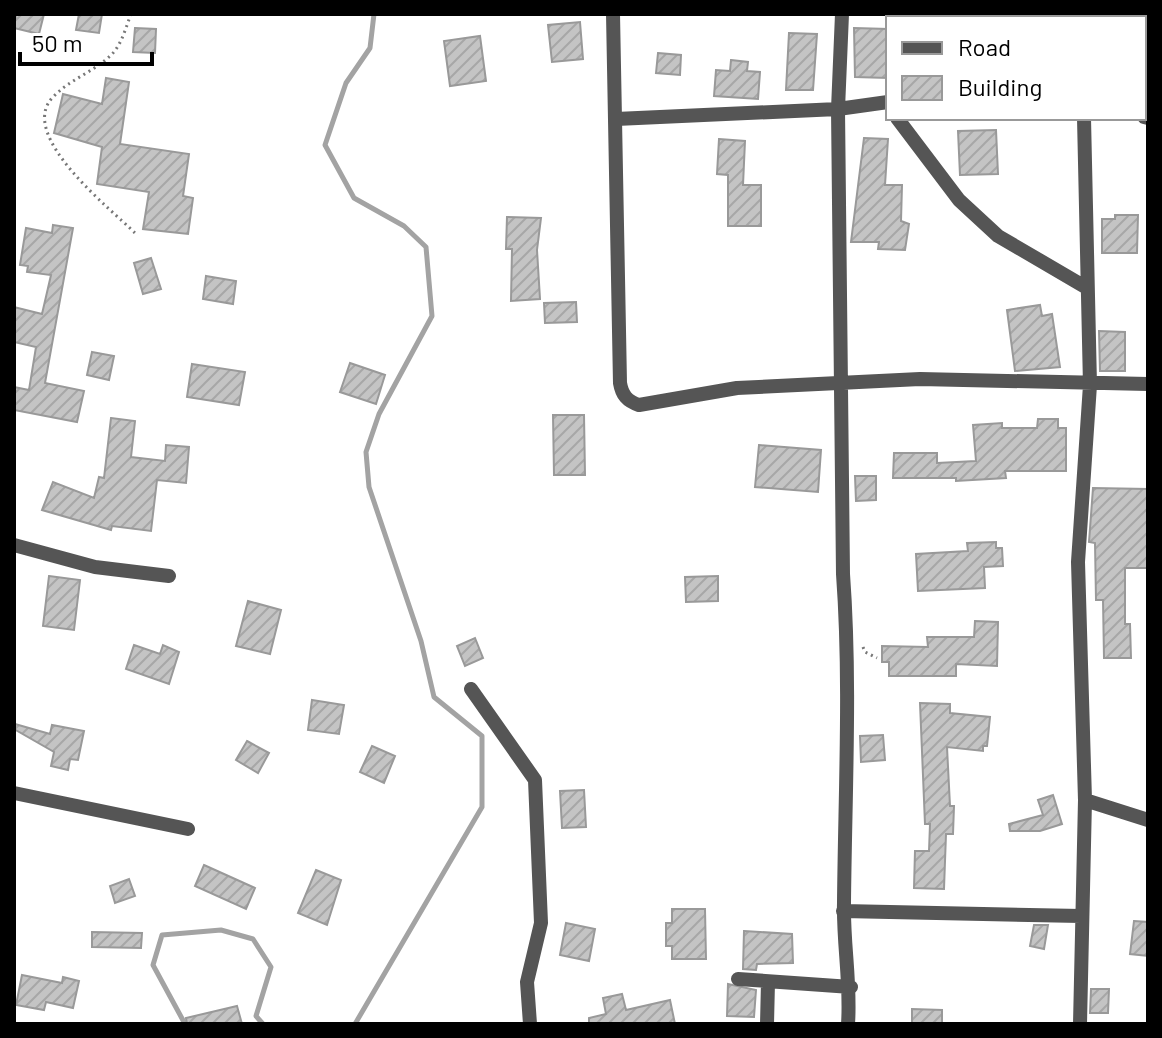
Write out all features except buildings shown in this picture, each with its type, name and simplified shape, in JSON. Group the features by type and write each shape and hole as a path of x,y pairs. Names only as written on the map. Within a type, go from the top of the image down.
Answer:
{"street":[{"path":"613,14 620,383 625,396 639,405 737,388 920,379 1148,384"},
{"path":"842,14 838,109 843,574 847,630 843,911 851,987 848,1024"},
{"path":"616,119 886,104"},
{"path":"899,120 959,200 998,236 1087,288"},
{"path":"1080,1024 1085,800 1078,562 1090,385 1084,120"},
{"path":"14,545 95,567 169,576"},
{"path":"471,689 535,780 541,923 527,982 530,1024"},
{"path":"14,793 188,829"},
{"path":"1085,800 1148,820"},
{"path":"843,911 1081,916"},
{"path":"738,979 851,987"},
{"path":"767,1024 768,982"}],"path":[{"path":"131,14 114,52 53,97 45,118 46,132 61,159 135,233"}],"waterway":[{"path":"355,1024 482,807 482,736 434,697 421,641 369,487 366,452 379,414 432,316 426,247 404,226 354,198 325,145 346,83 370,48 374,14"},
{"path":"185,1024 153,965 162,935 221,930 253,939 271,967 256,1016 263,1024"}]}
